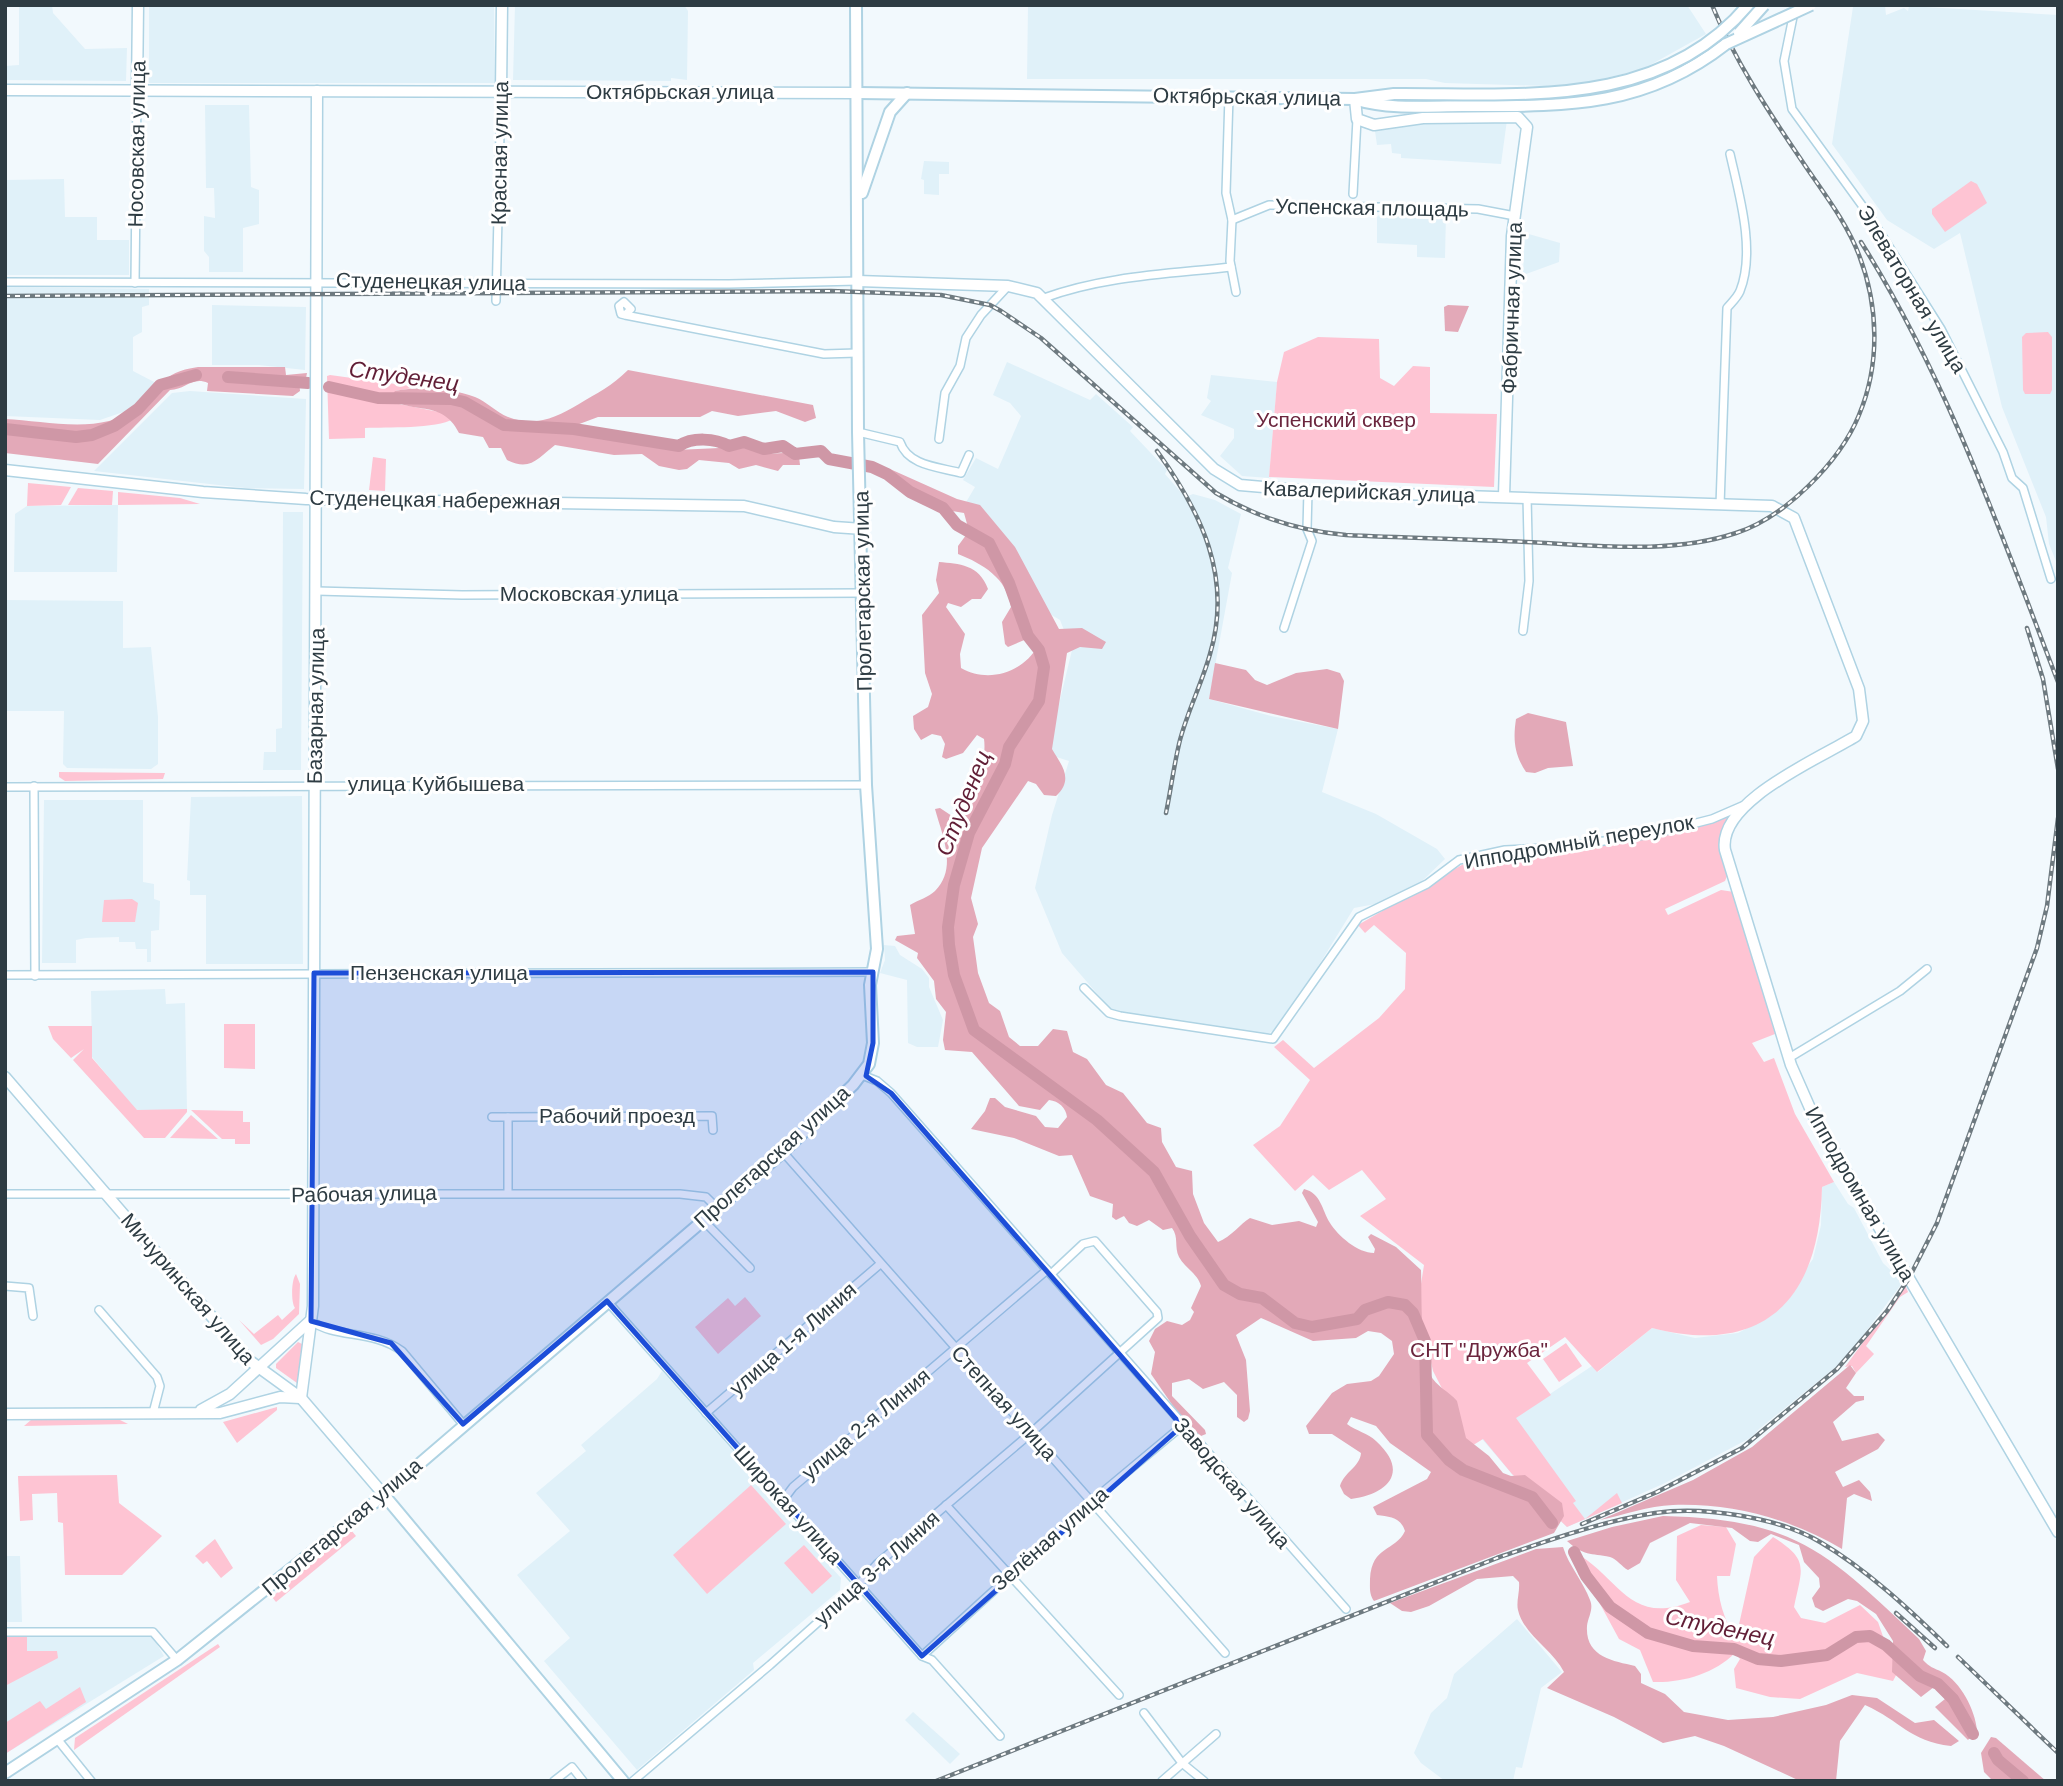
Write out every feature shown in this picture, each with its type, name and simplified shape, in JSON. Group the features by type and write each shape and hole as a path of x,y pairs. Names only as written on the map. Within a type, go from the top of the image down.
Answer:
{"main road":[{"name":"Пролетарская улица","path":"5,1773 177,1660 384,1494 783,1152 862,1075 869,1064 873,1042 873,972 877,949 866,785 863,529 859,435 856,5"},
{"path":"1394,100 1560,93 1618,85 1654,73 1688,55 1721,32 1748,5"},
{"path":"1726,44 1764,5"},
{"path":"1394,100 1542,106 1604,101 1638,93 1677,77 1726,44 1811,5"},
{"name":"Октябрьская улица","path":"858,93 1394,100"},
{"path":"859,203 890,112 907,93"},
{"name":"Мичуринская улица","path":"384,1494 623,1781"}],"street":[{"name":"Носовская улица","path":"135,283 138,5"},
{"name":"Красная улица","path":"496,301 502,5"},
{"name":"Элеваторная улица","path":"1799,5 1790,21 1784,52 1792,109 1869,215 1941,329 2003,452 2012,478 2023,488 2051,579"},
{"name":"Октябрьская улица","path":"5,90 858,93"},
{"name":"Базарная улица","path":"300,1398 311,1321 314,1194 317,91"},
{"path":"1229,96 1226,193 1232,220 1231,267 1236,292"},
{"path":"1353,194 1357,119 1355,99"},
{"name":"Фабричная улица","path":"1357,119 1369,125 1423,118 1490,116 1518,117 1525,122 1528,142 1515,216 1504,496"},
{"path":"1720,505 1727,308 1740,291 1746,243 1744,211 1730,154"},
{"name":"Успенская площадь","path":"1232,220 1269,205 1478,209 1515,216"},
{"path":"1044,298 1077,286 1117,279 1231,267"},
{"name":"Студенецкая улица","path":"5,282 729,284 858,281"},
{"name":"Кавалерийская улица","path":"858,281 1025,288 1044,298 1223,476 1253,488 1775,507 1789,513 1801,529 1860,689 1862,724 1853,737 1742,807"},
{"path":"939,439 945,393 960,366 966,338 981,314 1009,286"},
{"path":"625,315 824,354 858,353"},
{"path":"859,435 900,442 904,455 912,460 961,472 969,455"},
{"name":"Студенецкая набережная","path":"5,470 203,492 316,499 744,506 842,528 863,529"},
{"path":"1284,628 1312,541 1307,529 1308,491"},
{"path":"1523,631 1529,581 1527,497"},
{"name":"Московская улица","path":"317,591 462,595 862,593"},
{"name":"улица Куйбышева","path":"5,787 315,784 866,785"},
{"path":"34,786 35,976"},
{"name":"Ипподромная улица","path":"1742,807 1725,830 1727,860 1789,1058 1823,1134 2058,1532"},
{"name":"Ипподромный переулок","path":"1084,988 1110,1013 1120,1016 1273,1039 1359,917 1427,884 1459,860 1504,850 1564,847 1657,833 1712,819 1742,807"},
{"path":"1789,1058 1900,991 1927,969"},
{"name":"Пензенская улица","path":"5,975 873,972"},
{"name":"Заводская улица","path":"862,1075 877,1081 891,1093 1346,1609"},
{"name":"Мичуринская улица","path":"5,1077 259,1369 300,1398 384,1494"},
{"name":"Рабочий проезд","path":"492,1117 712,1116 713,1130"},
{"name":"Рабочий проезд","path":"508,1117 508,1192"},
{"name":"Степная улица","path":"783,1152 879,1265 1226,1653"},
{"name":"Рабочая улица","path":"5,1194 508,1192 699,1195 706,1197 717,1208"},
{"path":"703,1220 750,1268"},
{"path":"1049,1272 1083,1244 1092,1241 1127,1276 1158,1317 1121,1354"},
{"name":"улица 1-я Линия","path":"706,1413 879,1265"},
{"name":"улица 2-я Линия","path":"784,1499 793,1487 1049,1272"},
{"path":"5,1286 29,1287 33,1316"},
{"name":"Широкая улица","path":"607,1301 922,1656 932,1660 1000,1736"},
{"path":"99,1310 157,1377 160,1386 153,1413"},
{"path":"194,1412 220,1402 311,1321 321,1328 374,1336 391,1343 402,1351 463,1424"},
{"name":"улица 3-я Линия","path":"633,1781 770,1665 946,1505 1121,1354"},
{"path":"5,1414 220,1413 280,1397 300,1398"},
{"name":"Зелёная улица","path":"922,1656 1092,1501 1182,1426"},
{"path":"946,1505 1119,1695"},
{"path":"5,1632 153,1632 177,1660"},
{"path":"1144,1713 1182,1763 1204,1781"},
{"path":"1162,1781 1216,1734"},
{"path":"58,1740 92,1781"},
{"path":"554,1781 572,1767 583,1781"}],"highlighted area":[{"path":"873,972 873,1043 866,1076 891,1093 1182,1426 922,1656 607,1301 463,1424 391,1343 311,1321 314,973"}],"shaded area":[{"path":"19,5 52,5 53,13 85,49 127,48 126,81 5,80 5,66 19,65"},
{"path":"149,5 494,5 495,83 149,83"},
{"path":"515,5 684,5 688,11 687,80 513,80"},
{"path":"1028,5 1687,5 1706,34 1643,69 1586,83 1546,86 1445,83 1426,79 1027,79"},
{"path":"1885,5 1886,15 1904,8 1908,11 1909,6 2058,15 2058,566 2049,544 2046,517 2002,407 1960,233 1934,249 1887,220 1832,144 1853,7"},
{"path":"205,105 249,105 251,187 259,190 259,224 243,228 243,272 209,272 209,257 204,251 204,216 215,218 214,188 206,188"},
{"path":"1507,120 1501,164 1401,158 1401,154 1392,153 1391,144 1377,145 1375,131 1433,122"},
{"path":"924,161 949,162 949,174 939,174 939,195 924,194 924,180 921,179"},
{"path":"64,179 65,217 97,217 97,240 129,240 129,275 5,275 5,180"},
{"path":"1382,212 1446,214 1445,258 1417,257 1417,245 1377,243 1377,217"},
{"path":"1525,233 1560,243 1559,262 1523,275"},
{"path":"5,287 149,289 149,305 142,307 142,332 133,337 133,371 158,384 138,407 100,420 5,416"},
{"path":"212,305 306,307 305,370 259,365 212,365"},
{"path":"1469,306 1458,332 1445,331 1444,307"},
{"path":"1007,362 1090,400 1096,394 1133,427 1130,431 1167,470 1165,474 1185,497 1193,494 1215,500 1241,514 1228,568 1232,573 1209,699 1271,716 1338,729 1322,792 1376,814 1437,849 1445,859 1419,884 1381,903 1354,908 1282,1025 1268,1034 1112,1011 1062,953 1035,888 1052,815 1069,761 1047,754 1072,650 1060,620 1043,610 962,509 975,487 963,480 976,458 998,469 1021,416 1010,403 993,395"},
{"path":"198,367 285,367 286,375 307,373 306,378 299,379 300,391 293,396 207,391 208,383 202,381 170,390 98,464 5,453 5,419 74,424 108,421 137,408 169,377"},
{"path":"628,370 813,405 816,418 805,422 776,411 738,416 712,411 700,417 598,417 574,426 576,431 676,450 741,447 765,454 784,453 799,456 800,465 783,465 778,471 756,465 739,469 729,463 699,460 687,469 679,470 659,466 642,454 614,455 555,445 534,462 515,463 507,460 501,448 489,448 483,437 459,433 443,415 404,405 392,395 395,391 415,389 456,392 479,399 508,417 536,421 554,417 570,409 610,385"},
{"path":"1211,375 1277,382 1269,478 1242,476 1220,456 1234,438 1234,429 1201,415 1211,401 1207,398"},
{"path":"190,391 306,399 304,489 245,488 94,471 172,393"},
{"path":"890,469 957,499 980,505 1015,547 1059,629 1082,628 1106,642 1102,649 1080,647 1067,653 1052,749 1064,772 1061,790 1056,796 1044,795 1036,784 1028,781 982,848 971,898 978,924 973,937 978,973 989,1003 1000,1011 1009,1037 1020,1046 1038,1046 1053,1029 1067,1031 1073,1052 1087,1059 1106,1085 1123,1093 1147,1123 1161,1128 1162,1142 1176,1167 1192,1171 1193,1194 1204,1223 1218,1242 1250,1218 1272,1225 1299,1221 1316,1227 1318,1222 1302,1193 1304,1189 1318,1198 1334,1228 1355,1247 1374,1253 1375,1249 1368,1237 1371,1234 1396,1247 1421,1270 1423,1338 1430,1374 1457,1401 1466,1438 1489,1456 1503,1473 1511,1476 1525,1475 1562,1503 1564,1516 1554,1533 1374,1601 1370,1579 1375,1560 1379,1554 1396,1543 1405,1531 1397,1520 1377,1515 1373,1507 1427,1479 1431,1472 1390,1443 1376,1426 1351,1417 1347,1424 1376,1441 1392,1462 1393,1472 1384,1487 1351,1499 1344,1494 1340,1486 1358,1462 1361,1453 1332,1434 1309,1434 1306,1426 1332,1393 1347,1384 1371,1381 1379,1376 1394,1354 1392,1341 1381,1333 1368,1331 1356,1338 1313,1341 1261,1318 1236,1335 1246,1360 1250,1411 1244,1422 1237,1417 1237,1395 1224,1382 1203,1389 1189,1379 1172,1383 1172,1396 1205,1430 1206,1434 1201,1436 1184,1422 1151,1374 1155,1352 1149,1341 1155,1329 1167,1321 1182,1325 1190,1320 1194,1312 1191,1308 1201,1286 1179,1257 1172,1228 1163,1230 1149,1220 1137,1226 1129,1223 1124,1216 1116,1220 1112,1217 1113,1204 1090,1196 1072,1155 1059,1156 1014,1138 971,1129 985,1111 990,1098 995,1098 1005,1107 1036,1116 1045,1127 1058,1128 1067,1117 1061,1106 1049,1100 1040,1110 1019,1106 972,1052 945,1050 943,1040 946,1012 936,999 934,981 917,958 918,953 895,940 897,936 915,934 910,905 935,891 946,872 946,851 935,809 940,808 955,818 962,815 974,797 984,759 984,739 977,735 963,753 946,759 942,757 945,744 941,736 932,734 921,740 914,729 913,716 928,707 932,694 925,673 922,615 939,593 936,580 939,562 974,570 988,589 981,599 972,599 961,607 948,603 946,607 965,634 960,654 961,668 983,675 1004,673 1024,663 1038,646 1029,638 1008,647 1005,644 1002,622 1011,607 1005,588 992,573 958,554 958,546 969,531 964,513 934,508 890,474"},
{"path":"118,505 117,572 14,572 15,514 27,506"},
{"path":"283,512 303,512 301,770 263,770 264,752 276,752 276,729 282,728"},
{"path":"5,600 123,601 123,648 151,647 158,717 158,764 151,769 67,768 63,764 64,711 5,711"},
{"path":"1215,663 1246,670 1255,680 1267,685 1296,673 1327,669 1340,673 1344,681 1338,729 1209,699"},
{"path":"1528,713 1566,722 1573,766 1548,768 1535,773 1526,772 1515,746 1515,733 1516,719"},
{"path":"302,796 303,964 206,964 206,895 190,895 190,881 187,880 191,797"},
{"path":"44,800 143,800 143,882 154,884 154,899 160,901 159,930 151,931 151,962 147,962 147,949 136,949 135,942 119,942 119,937 76,940 76,963 42,963"},
{"path":"884,945 895,946 900,955 922,969 929,978 929,987 943,1020 938,1047 917,1047 908,1043 907,980 880,973 885,960"},
{"path":"165,989 166,1004 185,1003 187,1109 137,1111 92,1057 91,991"},
{"path":"1834,1182 1848,1204 1854,1208 1883,1263 1903,1282 1856,1345 1837,1366 1752,1437 1665,1483 1567,1527 1512,1474 1482,1439 1592,1366 1598,1372 1652,1328 1695,1338 1738,1333 1772,1315 1813,1259 1821,1225 1822,1187"},
{"path":"1850,1365 1856,1373 1846,1388 1854,1396 1864,1396 1864,1400 1856,1402 1833,1422 1842,1441 1878,1433 1885,1440 1878,1449 1835,1472 1843,1487 1859,1480 1870,1492 1872,1501 1854,1494 1847,1498 1842,1549 1782,1521 1718,1507 1673,1505 1600,1520 1693,1480 1752,1447"},
{"path":"662,1371 756,1477 753,1481 841,1578 840,1590 753,1663 754,1670 637,1770 544,1661 570,1638 517,1575 570,1531 536,1493 586,1451 581,1445 657,1379"},
{"path":"1663,1516 1746,1524 1778,1533 1833,1563 1919,1639 1926,1651 1923,1660 1955,1682 1966,1697 1977,1730 1968,1740 1935,1707 1945,1699 1934,1687 1921,1697 1892,1672 1893,1641 1876,1614 1857,1601 1848,1599 1823,1611 1815,1607 1812,1598 1820,1587 1819,1578 1804,1562 1799,1545 1771,1534 1758,1542 1750,1541 1732,1528 1690,1523 1650,1543 1640,1563 1628,1570 1613,1558 1583,1552 1567,1541 1612,1527"},
{"path":"1563,1547 1591,1603 1587,1626 1591,1645 1602,1656 1635,1666 1641,1674 1641,1683 1665,1694 1684,1712 1728,1720 1773,1717 1826,1705 1852,1695 1877,1698 1915,1723 1934,1720 1959,1741 1951,1746 1925,1740 1865,1705 1840,1741 1836,1781 1800,1781 1724,1746 1695,1736 1663,1743 1614,1717 1547,1688 1564,1672 1521,1619 1518,1607 1519,1582 1513,1576 1477,1579 1429,1606 1411,1612 1402,1611 1390,1603 1536,1549"},
{"path":"5,1556 20,1556 22,1622 5,1622"},
{"path":"1517,1619 1562,1672 1541,1688 1522,1768 1516,1767 1513,1781 1445,1781 1421,1763 1414,1753 1431,1713 1447,1698 1454,1674"},
{"path":"152,1636 164,1656 5,1754 5,1637"},
{"path":"913,1712 960,1754 950,1764 905,1720"},
{"path":"1991,1737 1996,1738 2046,1781 1993,1781 1984,1772 1981,1753"}],"green space":[{"path":"1971,181 1977,184 1987,203 1945,232 1932,214 1932,209"},
{"path":"2048,332 2052,337 2052,390 2050,394 2025,394 2022,337 2026,333"},
{"name":"Успенский сквер","path":"1318,337 1379,339 1380,378 1394,386 1413,366 1430,367 1430,413 1497,414 1494,487 1269,477 1277,382 1284,352"},
{"path":"327,376 418,387 395,391 399,404 444,413 453,419 424,426 365,428 365,438 329,439"},
{"path":"373,457 386,459 385,491 369,490"},
{"path":"28,483 71,487 61,505 27,506"},
{"path":"78,488 113,491 112,505 68,505"},
{"path":"118,492 180,498 200,504 118,505"},
{"path":"59,772 165,773 163,779 65,781 59,777"},
{"name":"СНТ \"Дружба\"","path":"1728,817 1719,839 1727,876 1725,881 1665,909 1668,915 1721,890 1734,892 1775,1034 1752,1043 1764,1062 1774,1058 1795,1114 1834,1182 1822,1187 1819,1226 1810,1260 1797,1288 1779,1310 1755,1325 1726,1334 1692,1335 1652,1328 1597,1372 1565,1337 1527,1363 1551,1395 1516,1418 1576,1501 1573,1503 1585,1519 1617,1493 1622,1503 1567,1527 1512,1474 1483,1439 1462,1452 1449,1402 1433,1371 1418,1303 1424,1265 1360,1216 1386,1199 1362,1170 1329,1190 1313,1175 1295,1191 1253,1145 1280,1126 1310,1080 1274,1047 1283,1040 1314,1068 1379,1018 1405,989 1406,953 1374,925 1365,933 1358,925 1467,862 1502,855 1641,839"},
{"path":"132,899 138,903 135,922 102,922 104,900"},
{"path":"224,1024 255,1024 255,1069 224,1068"},
{"path":"48,1026 92,1026 92,1058 137,1110 187,1109 187,1112 165,1138 144,1138 73,1060 84,1049 71,1058 53,1039"},
{"path":"191,1110 243,1111 243,1122 250,1122 250,1144 235,1144 235,1139 222,1139"},
{"path":"191,1115 218,1139 170,1138"},
{"path":"296,1274 300,1284 299,1314 273,1339 261,1345 239,1320 254,1334 278,1315 282,1320 295,1308 292,1291"},
{"path":"1905,1285 1908,1292 1900,1297 1866,1346 1874,1354 1856,1373 1852,1366 1845,1367"},
{"path":"745,1297 761,1316 718,1354 695,1327 728,1298 735,1306"},
{"path":"298,1342 302,1344 297,1383 276,1368 276,1364"},
{"path":"1566,1343 1582,1366 1559,1382 1543,1359"},
{"path":"277,1407 277,1410 237,1443 223,1422"},
{"path":"31,1420 120,1420 128,1424 24,1426"},
{"path":"117,1475 119,1503 162,1536 122,1575 65,1575 63,1523 58,1522 57,1493 32,1494 33,1520 20,1521 18,1476"},
{"path":"751,1485 786,1524 707,1594 673,1555"},
{"path":"1701,1525 1726,1527 1736,1544 1730,1576 1717,1576 1722,1608 1736,1638 1754,1557 1773,1537 1798,1559 1801,1574 1794,1607 1801,1618 1825,1623 1860,1605 1878,1622 1886,1645 1903,1662 1893,1681 1857,1673 1800,1699 1770,1697 1736,1688 1734,1669 1740,1659 1735,1653 1717,1667 1697,1676 1653,1682 1640,1650 1619,1639 1599,1602 1578,1574 1574,1552 1638,1603 1652,1608 1669,1608 1690,1602 1676,1580 1677,1536"},
{"path":"351,1530 356,1536 276,1602 272,1597"},
{"path":"215,1539 233,1568 221,1578 207,1561 203,1564 195,1556"},
{"path":"804,1545 832,1576 812,1594 784,1563"},
{"path":"5,1637 27,1637 27,1651 57,1651 58,1658 5,1686"},
{"path":"218,1644 220,1647 74,1750 75,1738"},
{"path":"80,1687 86,1702 5,1754 5,1723 40,1701 46,1709"}],"waterway":[{"name":"Студенец","path":"5,429 76,437 92,435 114,426 138,409 160,385 196,375"},
{"name":"Студенец","path":"228,377 308,383"},
{"name":"Студенец","path":"329,387 378,398 451,399 464,402 504,425 574,429 679,446 690,441 704,440 729,446 744,442 764,449 783,446 795,454 821,451 829,459 872,467 887,474 910,492 943,508 957,525 989,543 1009,583 1028,636 1039,650 1044,667 1039,701 1009,747 1005,764 969,833 954,885 948,927 949,945 954,975 974,1030 1097,1120 1154,1172 1190,1236 1224,1285 1240,1294 1262,1298 1295,1323 1312,1327 1357,1319 1365,1310 1388,1302 1405,1305 1413,1313 1425,1341 1427,1435 1449,1460 1463,1470 1532,1497 1552,1523"},
{"name":"Студенец","path":"1574,1552 1586,1576 1610,1607 1648,1633 1693,1646 1734,1649 1758,1659 1781,1661 1827,1655 1856,1637 1870,1636 1886,1645 1920,1676 1938,1684 1953,1699 1973,1734"},
{"name":"Студенец","path":"1994,1753 1998,1760 2023,1781"}],"railway":[{"path":"5,296 831,291 941,295 990,305 1001,311 1041,338 1216,493 1279,522 1346,535 1605,546 1658,546 1711,540 1754,526 1773,515 1824,469 1839,451 1859,415 1866,396 1874,356 1870,295 1854,242 1753,85 1712,5"},
{"path":"1861,242 1892,294 1946,402 1993,513 2058,682"},
{"path":"1157,451 1187,498 1209,546 1218,598 1210,654 1180,740 1166,813"},
{"path":"2027,628 2043,679 2058,769"},
{"path":"1582,1524 1657,1492 1742,1448 1837,1369 1887,1311 1909,1278 1937,1223 2037,948 2047,906 2058,818"},
{"path":"936,1781 1497,1558 1595,1526 1655,1513 1695,1511 1740,1516 1803,1533 1870,1577 1947,1646"},
{"path":"1896,1613 1935,1648"},
{"path":"1958,1657 2058,1753"}]}
